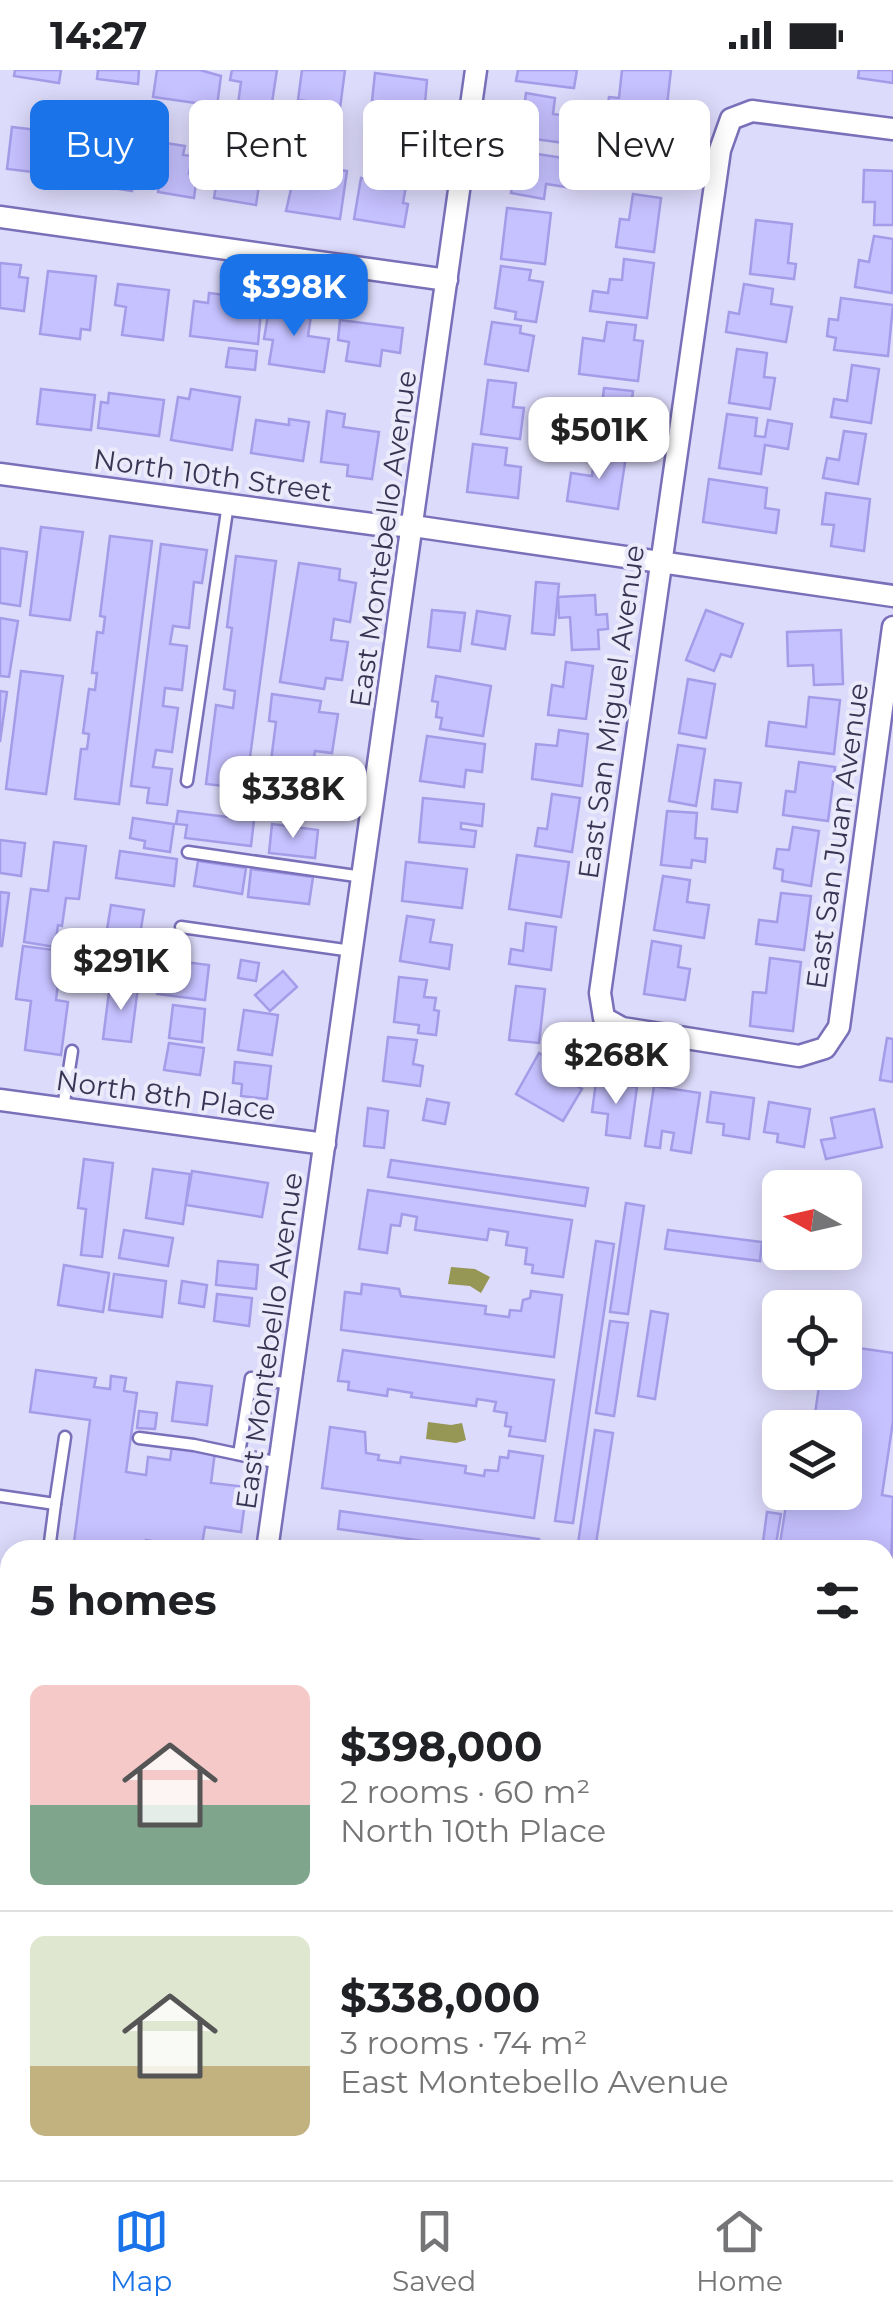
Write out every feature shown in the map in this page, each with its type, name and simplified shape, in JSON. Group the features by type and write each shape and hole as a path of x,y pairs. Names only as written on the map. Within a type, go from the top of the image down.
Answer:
{"street":[{"name":"East Montebello Avenue","path":"268,1540 476,70"},
{"name":"East San Miguel Avenue","path":"825,1048 799,1056 622,1028 604,1018 600,993 720,150 731,119 752,110 893,130"},
{"path":"0,217 447,280"},
{"name":"North 10th Street","path":"0,474 380,525 413,526 893,596"},
{"name":"East San Juan Avenue","path":"825,1048 839,1027 893,627"},
{"name":"North 8th Place","path":"0,1100 325,1144"}],"lane":[{"path":"187,781 228,504"},
{"path":"188,852 364,877"},
{"path":"182,927 353,951"},
{"path":"63,1109 72,1051"},
{"path":"239,1454 251,1378 290,1384"},
{"path":"50,1540 65,1437"},
{"path":"139,1438 279,1463"},
{"path":"0,1496 55,1504"}],"shaded area":[{"path":"451,1267 475,1269 490,1277 481,1293 470,1286 448,1284"},
{"path":"428,1422 462,1423 466,1440 456,1443 426,1439"}],"building":[{"path":"15,70 61,70 59,83 14,76"},
{"path":"98,70 139,70 138,84 97,79"},
{"path":"157,70 200,70 221,76 218,100 189,102 153,97"},
{"path":"232,70 277,70 272,100 239,100 241,82 230,80"},
{"path":"302,70 345,70 341,100 298,100"},
{"path":"518,70 577,70 574,88 516,81"},
{"path":"622,70 671,70 668,100 608,100 619,98"},
{"path":"859,70 893,70 893,83 858,78"},
{"path":"375,73 427,80 425,100 372,100"},
{"path":"526,93 555,98 553,114 559,115 559,142 539,140 539,100 525,100"},
{"path":"12,127 30,129 30,172 7,169"},
{"path":"169,143 185,146 183,155 189,156 189,190 195,190 194,198 158,192 169,190"},
{"path":"539,154 559,157 559,186 546,184 544,199 511,193 539,190"},
{"path":"343,170 347,171 340,219 286,211 291,190 343,190"},
{"path":"864,170 893,171 893,225 874,225 875,202 863,202"},
{"path":"361,178 363,190 405,190 403,203 408,204 404,227 354,219"},
{"path":"215,190 258,190 256,205 214,198"},
{"path":"633,194 661,198 654,252 616,247 620,219 629,220"},
{"path":"507,208 551,213 545,264 501,259"},
{"path":"756,220 792,224 788,263 796,264 794,279 750,274"},
{"path":"874,236 893,239 892,293 855,287 859,260 869,262"},
{"path":"624,259 654,263 647,318 590,311 593,291 608,293 610,279 622,280"},
{"path":"0,263 21,265 19,277 28,278 24,311 0,308"},
{"path":"501,266 531,270 529,280 543,282 536,322 515,319 516,312 495,308"},
{"path":"48,271 96,276 90,330 81,329 80,339 40,334"},
{"path":"118,284 169,290 163,340 122,335 126,307 115,305"},
{"path":"744,284 773,289 771,304 792,307 786,342 726,332 729,312 739,314"},
{"path":"209,293 243,297 242,308 261,311 258,344 190,336 194,301 208,303"},
{"path":"841,298 893,305 888,356 834,350 836,338 827,336 829,319 838,320"},
{"path":"270,303 312,309 308,336 329,339 324,372 269,364 273,340 264,339"},
{"path":"340,320 403,328 400,353 382,350 380,366 346,361 349,342 338,340"},
{"path":"492,322 521,326 520,333 534,336 528,371 485,364"},
{"path":"607,322 636,325 634,340 643,341 638,381 579,374 583,338 604,341"},
{"path":"229,348 257,351 255,370 226,367"},
{"path":"737,349 767,353 764,377 775,378 770,409 729,403"},
{"path":"852,365 879,369 871,423 831,417 834,399 847,401"},
{"path":"488,380 516,383 513,407 524,408 520,439 481,434"},
{"path":"604,388 633,391 626,445 567,437 569,423 582,425 585,404 602,406"},
{"path":"41,389 95,395 91,430 37,424"},
{"path":"191,389 240,397 232,450 171,440 178,397 189,399"},
{"path":"109,393 164,400 159,436 98,428 101,402 108,403"},
{"path":"327,411 345,414 343,427 379,432 372,479 347,476 348,465 321,462"},
{"path":"727,414 757,418 755,436 765,437 768,420 792,424 788,449 765,445 761,474 719,468"},
{"path":"289,419 309,422 303,461 251,453 256,420 289,425"},
{"path":"844,431 866,434 858,484 823,478 827,458 839,460"},
{"path":"473,444 507,448 505,465 521,467 518,498 467,492"},
{"path":"595,452 626,456 618,509 567,501 571,473 592,476"},
{"path":"709,479 767,488 765,508 779,510 776,533 703,522"},
{"path":"826,493 870,499 864,551 831,546 834,525 822,524"},
{"path":"41,527 83,532 70,620 30,615"},
{"path":"110,536 152,541 119,804 75,799 81,749 87,749 89,734 83,733 89,689 95,690 97,673 92,673 97,632 103,633 105,617 100,616"},
{"path":"161,544 207,550 202,583 194,582 189,628 173,626 170,644 187,646 182,690 165,688 163,706 178,708 172,752 156,750 153,767 172,769 167,805 147,803 149,788 131,786"},
{"path":"0,548 27,552 20,606 0,603"},
{"path":"236,556 276,561 247,780 225,777 223,786 206,784 216,705 233,708 235,691 224,689"},
{"path":"299,563 340,569 339,580 356,583 350,622 334,619 331,640 348,642 342,680 326,678 324,689 280,682"},
{"path":"536,582 559,584 554,635 532,633"},
{"path":"595,595 596,615 607,614 608,629 598,630 599,649 572,650 570,617 559,618 558,597"},
{"path":"432,610 465,613 460,651 428,647"},
{"path":"706,610 743,624 731,657 721,654 714,671 686,660"},
{"path":"477,611 510,616 505,649 472,644"},
{"path":"0,618 18,621 9,677 0,676"},
{"path":"841,630 843,684 814,685 813,665 788,666 787,632"},
{"path":"566,662 593,666 586,719 548,715 552,685 563,687"},
{"path":"21,671 63,676 46,794 6,789"},
{"path":"436,676 491,686 483,736 440,729 442,718 436,717 438,702 432,701"},
{"path":"688,679 715,684 706,738 679,733"},
{"path":"0,691 7,692 0,742"},
{"path":"272,694 321,701 319,712 338,714 332,753 315,751 312,772 329,775 323,812 307,810 306,820 264,815 276,722 269,721"},
{"path":"809,697 840,700 834,754 766,746 769,722 806,727"},
{"path":"559,730 588,734 582,786 532,779 536,744 557,746"},
{"path":"427,736 485,744 482,772 466,770 464,787 420,781"},
{"path":"678,745 705,749 696,806 669,801"},
{"path":"799,762 835,767 828,821 783,815 786,791 795,792"},
{"path":"715,780 741,783 737,812 712,809"},
{"path":"552,794 580,798 572,852 535,846 538,828 547,829"},
{"path":"423,798 484,804 482,826 461,823 461,829 476,831 474,847 419,842"},
{"path":"178,811 254,820 251,846 185,838 187,825 176,824"},
{"path":"667,811 697,813 695,838 707,839 705,862 692,860 691,868 661,865"},
{"path":"133,818 174,824 170,852 144,848 145,841 130,838"},
{"path":"272,824 318,830 315,858 269,853"},
{"path":"793,827 819,831 811,886 782,881 783,870 774,868 777,849 789,850"},
{"path":"0,840 25,843 21,876 0,873"},
{"path":"54,842 86,846 79,899 66,898 55,947 24,942 31,889 48,891"},
{"path":"120,851 177,859 174,886 116,878"},
{"path":"517,855 569,862 561,917 509,909"},
{"path":"198,861 246,868 242,894 194,886"},
{"path":"406,862 467,869 462,908 402,901"},
{"path":"251,869 313,877 309,904 248,897"},
{"path":"663,876 690,880 687,902 709,905 704,938 654,930"},
{"path":"0,892 9,893 2,946 0,946"},
{"path":"781,893 811,896 804,950 756,944 759,920 777,922"},
{"path":"111,905 144,910 139,941 106,936"},
{"path":"407,916 434,920 430,942 452,945 449,969 400,961"},
{"path":"526,923 556,927 551,970 509,964 511,949 523,951"},
{"path":"652,941 681,946 678,967 690,969 685,1000 644,994"},
{"path":"23,946 62,951 56,1000 68,1002 61,1055 25,1050 31,1001 16,999"},
{"path":"770,958 801,962 793,1031 750,1026 753,992 766,993"},
{"path":"161,959 209,965 205,1000 157,994"},
{"path":"241,960 259,963 256,981 238,978"},
{"path":"283,971 297,987 270,1011 255,995"},
{"path":"399,977 427,980 424,997 436,998 434,1010 439,1011 436,1035 418,1033 419,1025 394,1022"},
{"path":"110,984 138,987 131,1042 103,1039"},
{"path":"516,986 545,989 539,1043 509,1040"},
{"path":"173,1005 205,1009 202,1042 169,1038"},
{"path":"244,1010 278,1015 272,1055 238,1050"},
{"path":"388,1037 417,1040 413,1064 423,1066 420,1086 383,1081"},
{"path":"887,1038 893,1039 893,1082 880,1080"},
{"path":"169,1043 204,1048 200,1075 164,1070"},
{"path":"539,1053 571,1072 567,1080 582,1089 563,1121 516,1094"},
{"path":"235,1062 271,1066 267,1099 241,1096 242,1084 233,1083"},
{"path":"596,1082 637,1087 630,1138 606,1135 608,1114 592,1112"},
{"path":"654,1086 700,1093 691,1153 671,1150 674,1133 662,1131 660,1148 645,1146"},
{"path":"711,1092 754,1098 749,1139 723,1135 724,1124 707,1122"},
{"path":"427,1099 449,1103 445,1124 423,1120"},
{"path":"769,1102 810,1109 804,1147 777,1142 778,1134 764,1132"},
{"path":"368,1108 388,1111 384,1148 364,1146"},
{"path":"874,1109 882,1147 826,1159 821,1140 835,1138 831,1118"},
{"path":"84,1159 113,1163 102,1257 81,1255 86,1209 78,1208"},
{"path":"391,1160 588,1188 585,1206 388,1177"},
{"path":"153,1169 190,1174 183,1224 146,1218"},
{"path":"192,1171 268,1183 262,1217 186,1205"},
{"path":"368,1190 572,1220 563,1277 532,1273 533,1265 525,1264 527,1248 506,1245 508,1232 489,1229 487,1240 415,1230 417,1217 402,1214 400,1226 391,1225 387,1253 359,1249"},
{"path":"626,1203 644,1206 628,1314 610,1312"},
{"path":"124,1230 173,1238 168,1266 119,1258"},
{"path":"668,1230 762,1242 760,1261 665,1249"},
{"path":"596,1241 614,1244 573,1523 555,1521"},
{"path":"218,1261 258,1265 256,1289 216,1285"},
{"path":"64,1265 109,1273 103,1312 58,1305"},
{"path":"114,1274 166,1281 162,1317 109,1310"},
{"path":"182,1281 207,1285 204,1307 179,1303"},
{"path":"362,1284 399,1289 401,1296 486,1306 485,1314 509,1317 510,1310 521,1311 523,1300 530,1298 531,1291 562,1295 554,1357 341,1330 345,1292 361,1294"},
{"path":"217,1294 252,1298 249,1326 214,1321"},
{"path":"651,1311 668,1314 655,1399 638,1396"},
{"path":"610,1321 628,1323 614,1416 596,1413"},
{"path":"862,1348 893,1353 893,1421 882,1495 893,1497 892,1540 781,1540 785,1510 862,1510 862,1410 816,1410 818,1390 862,1390"},
{"path":"343,1350 554,1380 545,1441 509,1436 511,1427 505,1426 507,1413 494,1411 496,1402 477,1399 476,1406 411,1397 412,1393 388,1389 387,1396 348,1390 349,1382 338,1381"},
{"path":"36,1370 96,1378 94,1387 110,1389 111,1376 126,1378 124,1391 137,1393 126,1472 146,1475 148,1457 170,1460 172,1446 215,1452 211,1483 247,1487 241,1532 205,1527 203,1540 74,1540 90,1420 30,1412"},
{"path":"177,1382 212,1386 207,1425 172,1421"},
{"path":"139,1411 157,1413 155,1429 137,1428"},
{"path":"330,1427 365,1432 366,1453 379,1455 378,1460 400,1463 401,1457 466,1466 465,1473 484,1476 485,1470 498,1471 500,1457 508,1458 509,1451 543,1456 534,1518 322,1488"},
{"path":"595,1430 613,1433 597,1540 578,1540"},
{"path":"340,1511 539,1539 416,1540 338,1529"},
{"path":"767,1512 781,1514 777,1540 763,1540"}]}
